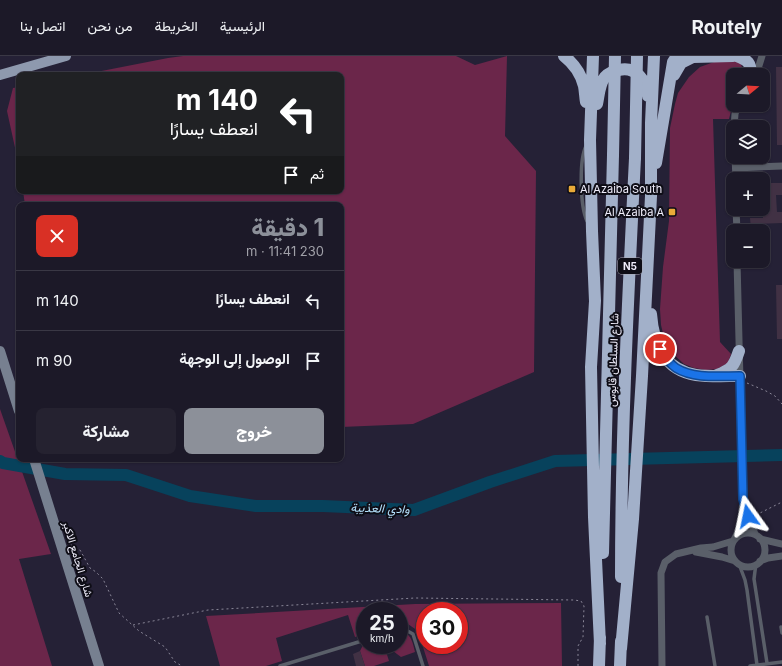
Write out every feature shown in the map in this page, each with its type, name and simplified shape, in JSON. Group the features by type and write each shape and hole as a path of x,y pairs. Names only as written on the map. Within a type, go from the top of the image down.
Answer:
{"highway":[{"path":"564,56 581,78 584,86 590,124"},
{"path":"593,56 590,140 595,301 591,367 599,517 598,658"},
{"name":"شارع السلطان قابوس","path":"599,517 607,370 615,56"},
{"name":"شارع السلطان قابوس","path":"620,666 621,518 625,374 635,158 637,56"},
{"path":"650,123 654,56"},
{"path":"651,196 673,62 677,56"},
{"path":"668,91 674,73 681,63 693,57 733,56"},
{"path":"737,56 746,59 752,68"},
{"path":"591,176 595,158 599,91 606,77 615,71 623,69 636,72 648,88 651,196 633,519 621,649"},
{"path":"648,257 652,323 655,338 666,359 676,368 696,375 740,379"},
{"path":"717,376 729,371 735,363 739,351"}],"main road":[{"path":"0,75 66,56"},
{"path":"25,72 55,59"},
{"path":"0,82 16,76"}],"street":[{"path":"756,68 758,61 757,56"},
{"path":"757,68 762,56"},
{"path":"736,164 736,172"},
{"path":"736,168 782,166"},
{"path":"737,268 743,499 741,523 731,548 731,553 737,562"},
{"path":"0,351 16,402"},
{"name":"شارع الجامع الاكبر","path":"35,462 99,666"},
{"path":"743,499 749,519 763,542 765,549 763,558 758,563"},
{"path":"662,666 661,573 665,562 676,554 701,548 713,547 734,541 741,534 750,533 782,544"},
{"path":"692,551 748,566 768,558 782,556"}],"lane":[{"path":"590,140 584,151 581,180 582,199 586,218 592,230"},
{"path":"737,562 745,580 747,590 757,665"},
{"path":"758,563 754,572 754,579 767,663"},
{"path":"707,617 715,666"},
{"path":"781,627 782,634"},
{"path":"408,631 413,634 423,666"},
{"path":"280,666 356,643"},
{"path":"750,666 782,662"},
{"path":"779,666 782,662"}],"path":[{"path":"740,379 775,396 782,404"},
{"path":"749,519 782,502"},
{"path":"60,541 80,550 90,568 103,579 119,613 139,631 165,647 175,662 182,666"},
{"path":"133,625 208,610 415,598 574,600 581,601 584,606 583,637 578,646 578,666"}],"shaded area":[{"path":"183,56 456,56 475,65 507,56 505,136 536,171 534,372 413,424 344,427 344,202 25,202 23,194 344,194 344,72 96,72"},
{"path":"737,60 741,64 742,68 726,68 726,112 731,112 729,119 713,119 720,342 731,354 728,363 717,369 706,370 694,368 684,364 672,353 665,342 661,325 660,309 663,267 669,221 670,128 675,104 678,93 689,77 700,67 714,62"},
{"path":"13,88 16,88 16,152 7,111"},
{"path":"0,409 16,454 16,462 19,462 51,554 19,559 52,666 0,666"},
{"path":"561,603 562,666 429,666 425,654 468,654 468,604"},
{"path":"408,604 416,604 416,630 408,624"},
{"path":"356,607 356,637 348,615 276,638 282,661 266,666 220,666 206,616"},
{"path":"408,635 413,643 415,652 401,657 397,654 408,654"},
{"path":"361,654 387,654 389,661 374,666 365,666"}],"building":[{"path":"776,67 782,67 782,145 777,145"},
{"path":"770,183 782,183 782,195 776,195 777,212 782,212 782,223 750,224 750,218 763,218 763,216 770,216"},
{"path":"776,285 782,285 782,339 777,339"},
{"path":"356,653 356,654 361,654 365,666 356,666 353,654"}],"waterway":[{"name":"وادي العذيبة","path":"0,461 3,463 65,474 126,475 190,496 256,506 323,506 414,510 490,482 555,461 782,455"}],"place":[{"name":"Al Azaiba South","path":"572,189"},
{"name":"Al Azaiba A","path":"672,212"}],"route":[{"path":"660,349 666,359 676,368 686,372 696,375 740,376 743,499 748,516"}]}
